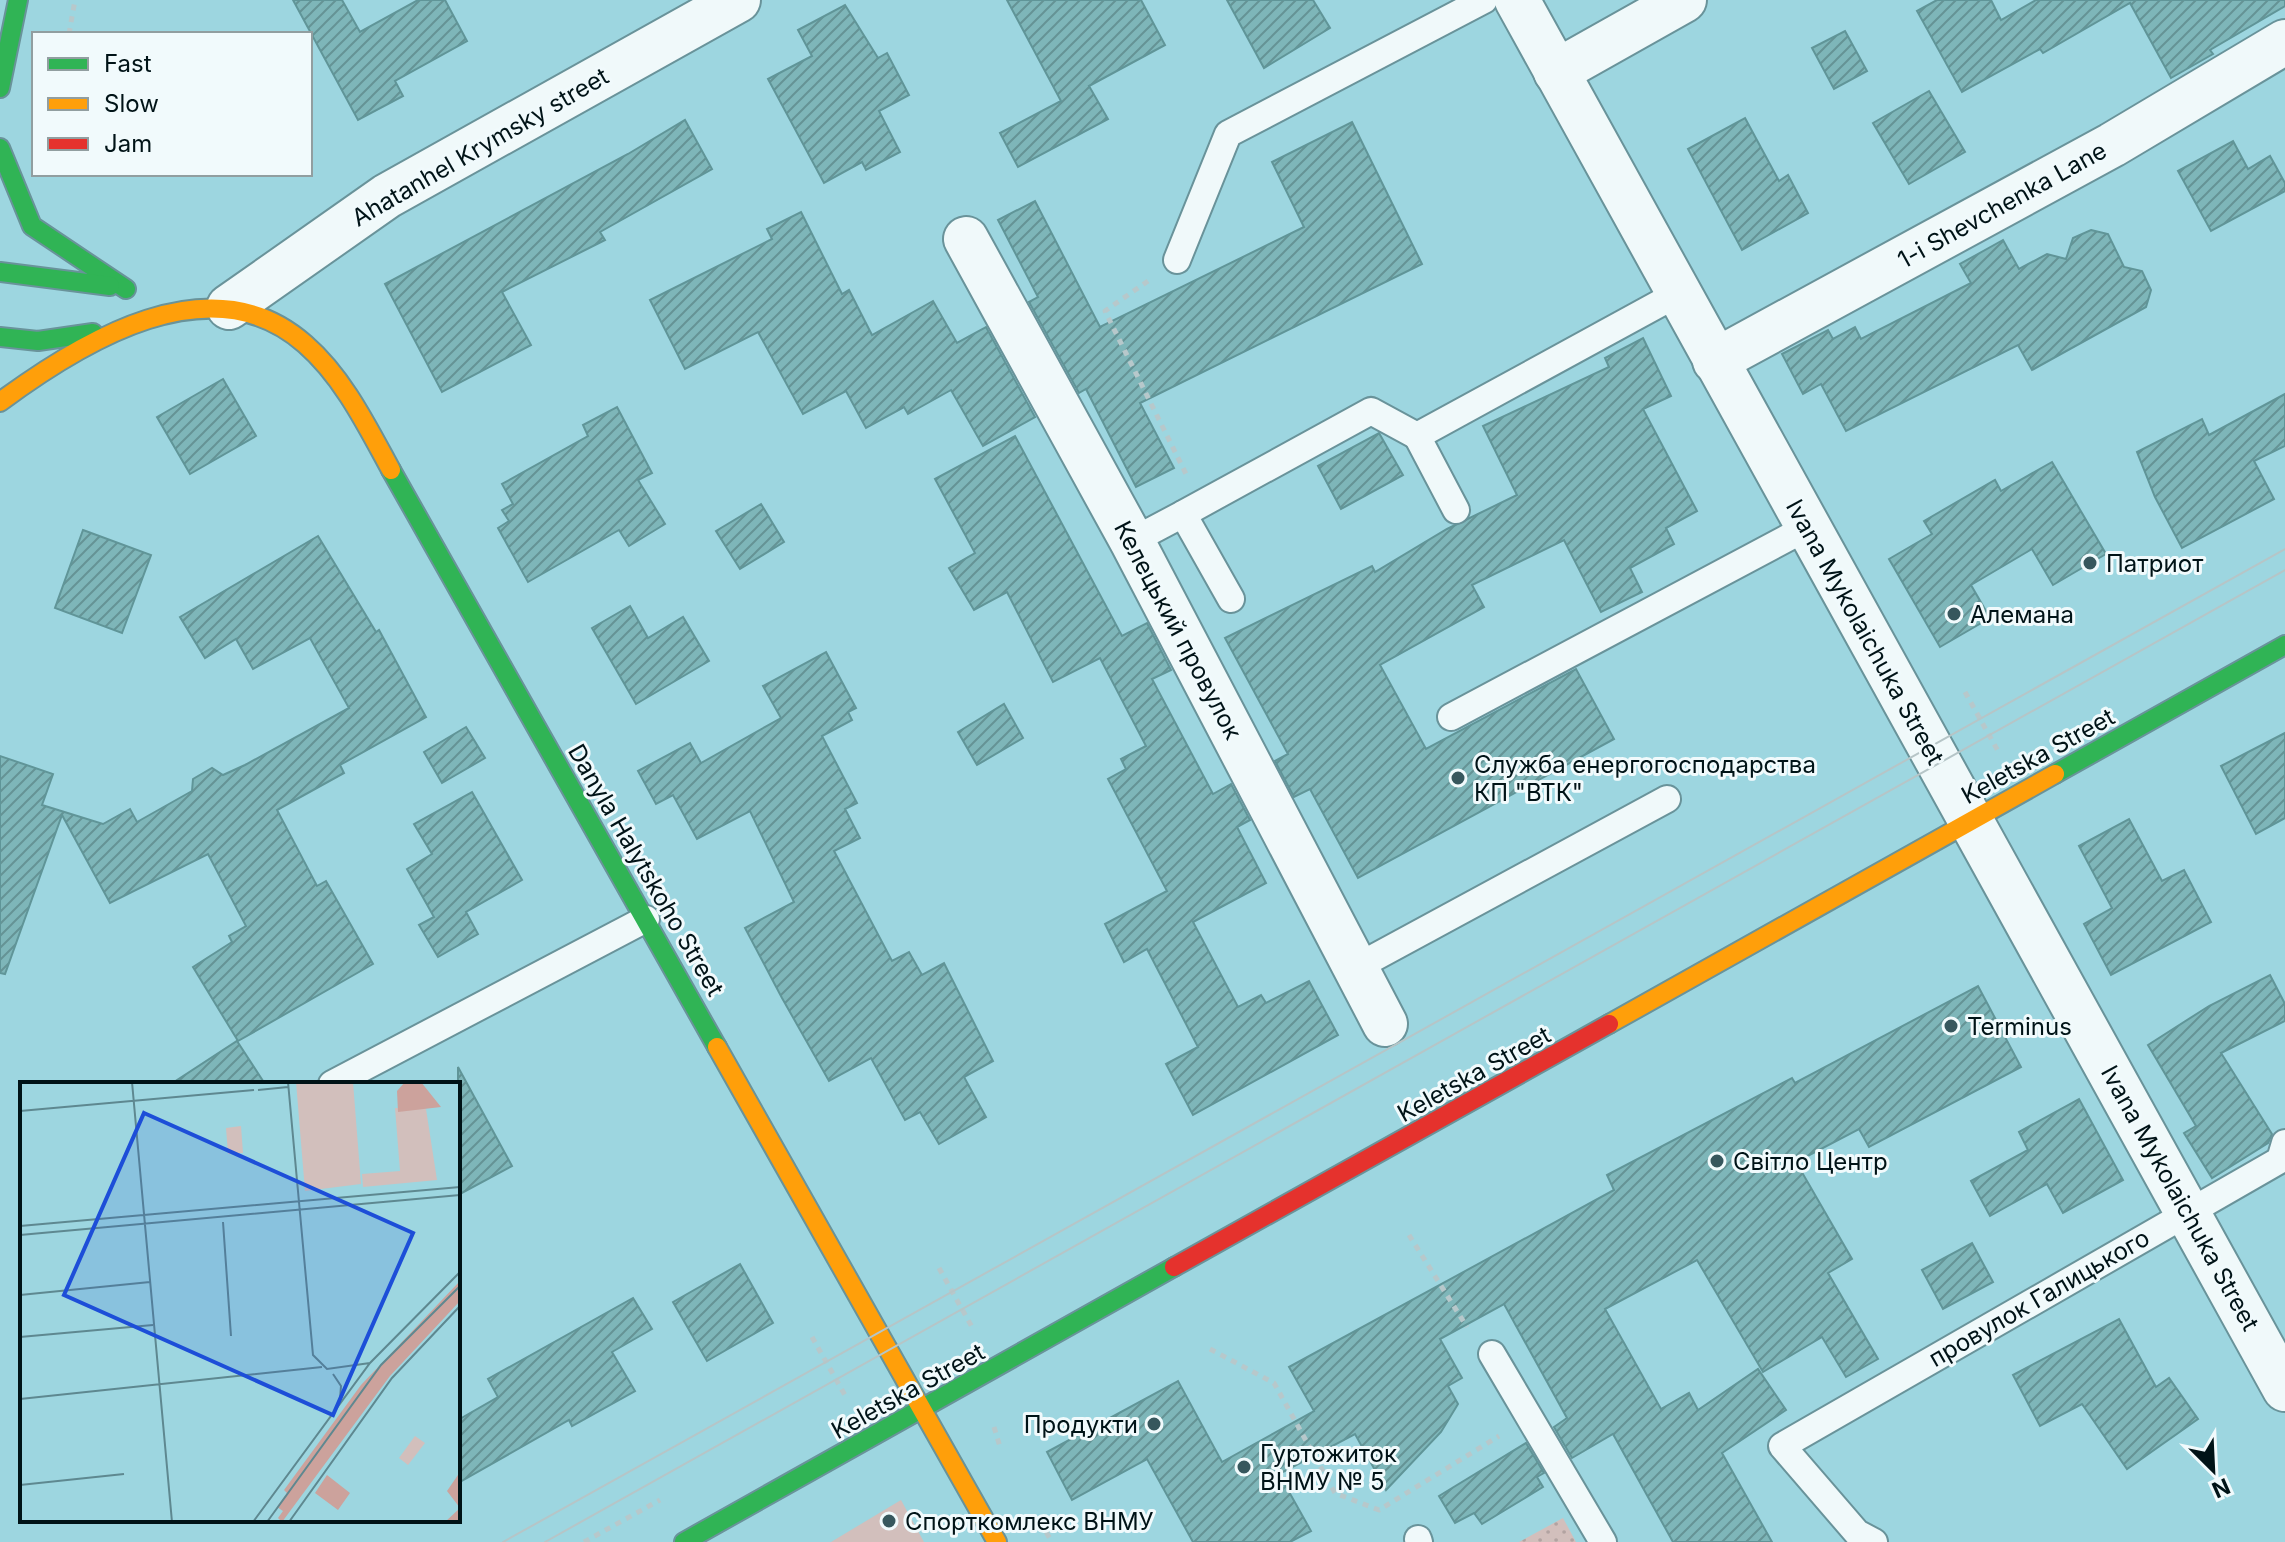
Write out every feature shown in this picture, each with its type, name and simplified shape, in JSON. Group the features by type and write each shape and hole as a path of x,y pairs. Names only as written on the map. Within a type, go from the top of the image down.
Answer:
{"main road":[{"path":"0,88 18,0"},
{"path":"0,148 32,226 141,294"},
{"name":"Danyla Halytskoho Street","path":"0,272 141,294 184,309"},
{"name":"Danyla Halytskoho Street","path":"0,402 35,375 115,330 184,309 229,307 284,328 324,362 359,413 997,1542"},
{"path":"0,337 38,341 115,330"},
{"name":"Keletska Street","path":"684,1542 2285,645"}],"street":[{"name":"Ahatanhel Krymsky street","path":"229,307 387,196 738,0"},
{"name":"Ivana Mykolaichuka Street","path":"1517,0 2285,1389"},
{"path":"1556,72 1684,0"},
{"name":"1-i Shevchenka Lane","path":"1715,361 2112,145 2285,42"},
{"name":"Келецький провулок","path":"966,239 1132,541 1385,1024"}],"lane":[{"path":"1177,260 1228,134 1484,0"},
{"path":"1417,436 1677,294"},
{"path":"1132,541 1371,411 1417,436 1456,510"},
{"path":"1192,509 1231,599"},
{"path":"1451,717 1808,527"},
{"path":"1355,968 1667,799"},
{"path":"336,1082 646,919"},
{"name":"провулок Галицького","path":"1874,1542 1857,1533 1782,1446 2280,1160 2285,1143"},
{"path":"1492,1354 1603,1542"}],"path":[{"path":"69,32 75,0"},
{"path":"1177,260 1105,311 1192,509"},
{"path":"1965,692 1998,751"},
{"path":"1409,1235 1465,1325 1492,1354"},
{"path":"939,1268 972,1327"},
{"path":"812,1337 846,1397"},
{"path":"1210,1349 1274,1383 1335,1493 1379,1510 1530,1417"}],"shaded area":[{"name":"Спорткомлекс ВНМУ","path":"901,1500 924,1542 831,1542"},
{"path":"1563,1518 1576,1542 1519,1542"}],"building":[{"path":"293,0 342,0 360,32 418,0 445,0 467,41 395,81 403,96 358,120"},
{"path":"1007,0 1141,0 1165,45 1089,86 1108,119 1018,167 1000,133 1061,101"},
{"path":"1227,0 1313,0 1330,28 1264,68"},
{"path":"1937,0 1991,0 2001,20 2036,0 2285,0 2285,6 2210,50 2213,54 2171,78 2130,3 2043,53 2040,49 1962,92 1917,11"},
{"path":"845,5 878,58 887,53 909,95 879,111 900,152 866,170 862,162 824,183 768,79 812,56 798,30"},
{"path":"1845,31 1867,71 1834,89 1812,48"},
{"path":"1929,91 1965,152 1909,184 1873,123"},
{"path":"1745,118 1779,181 1788,175 1808,213 1742,250 1688,149"},
{"path":"685,120 712,169 600,232 605,240 502,292 531,345 442,392 385,284 628,154"},
{"path":"1352,122 1422,264 1140,403 1174,468 1136,487 1086,389 1079,393 1029,302 1038,297 998,220 1035,201 1100,327 1304,227 1272,162"},
{"path":"2233,141 2248,169 2270,156 2285,183 2285,191 2211,231 2178,171"},
{"path":"801,212 842,294 849,290 872,335 933,301 957,343 986,327 1035,417 983,446 951,390 908,414 904,407 866,428 846,391 803,414 758,332 685,369 650,300 772,239 767,229"},
{"path":"2091,230 2108,234 2124,267 2142,271 2151,290 2146,307 2032,370 2018,345 1846,431 1821,384 1803,394 1782,354 1828,330 1833,339 1855,327 1861,339 1971,283 1960,264 2003,240 2019,269 2047,254 2066,259 2073,238"},
{"path":"1643,338 1671,396 1643,409 1697,511 1666,528 1674,544 1630,568 1642,592 1601,612 1564,540 1472,585 1484,607 1380,665 1426,749 1576,669 1614,739 1358,878 1310,789 1294,797 1275,761 1288,754 1225,638 1372,566 1375,572 1447,529 1517,495 1483,426 1609,367 1605,358"},
{"path":"223,379 256,436 190,474 157,417"},
{"path":"2285,394 2285,446 2254,461 2274,499 2182,548 2155,497 2137,452 2202,419 2209,435"},
{"path":"617,407 652,473 638,480 665,524 629,546 619,530 528,582 498,528 509,521 502,510 513,504 502,484 588,436 583,425"},
{"path":"1379,433 1403,475 1341,509 1318,466"},
{"path":"1015,436 1122,636 1147,623 1171,670 1152,679 1213,794 1231,784 1250,820 1237,827 1266,883 1193,922 1238,1007 1261,995 1266,1003 1309,981 1338,1035 1193,1115 1166,1064 1198,1047 1147,949 1124,962 1105,924 1167,891 1108,779 1126,769 1121,759 1146,746 1100,658 1053,682 1007,592 974,610 949,568 975,553 935,479"},
{"path":"2052,462 2106,554 2053,585 2032,549 1971,585 1990,618 1940,647 1889,559 1932,534 1924,521 1995,480 2001,491"},
{"path":"761,504 784,542 740,569 716,531"},
{"path":"83,530 151,555 122,633 55,608"},
{"path":"318,536 376,632 379,630 426,717 340,765 344,773 277,810 317,886 326,881 373,964 238,1041 193,967 232,942 229,936 246,926 208,854 110,903 62,815 5,974 0,973 0,756 53,774 42,805 103,824 130,809 137,822 192,791 193,779 212,768 223,775 349,708 310,638 253,669 236,639 205,658 180,617"},
{"path":"630,606 648,638 683,617 709,661 636,704 592,628"},
{"path":"826,652 856,708 848,712 852,720 822,736 857,803 845,809 860,838 834,851 892,961 909,952 922,975 944,963 993,1061 964,1077 986,1117 939,1144 920,1112 905,1120 871,1058 829,1081 745,928 794,902 750,811 697,839 673,795 656,804 638,771 690,743 701,763 781,718 763,686"},
{"path":"1004,704 1023,738 977,765 958,732"},
{"path":"466,727 485,758 442,783 424,752"},
{"path":"2285,733 2285,818 2256,834 2221,766"},
{"path":"472,792 522,880 466,912 478,934 438,957 419,925 434,917 407,869 432,854 414,824"},
{"path":"2129,819 2162,881 2184,870 2211,922 2111,975 2084,924 2112,908 2079,846"},
{"path":"2270,975 2285,1004 2285,1021 2221,1053 2272,1134 2268,1143 2212,1178 2184,1133 2196,1126 2148,1045 2209,1006"},
{"path":"1978,986 2021,1067 1869,1147 1859,1129 1796,1162 1852,1259 1828,1273 1878,1359 1846,1377 1822,1337 1763,1372 1697,1260 1605,1309 1661,1409 1689,1393 1698,1410 1758,1369 1786,1410 1722,1453 1772,1542 1673,1542 1613,1434 1572,1458 1554,1427 1567,1418 1504,1304 1440,1339 1462,1378 1448,1386 1458,1404 1441,1432 1386,1490 1355,1434 1279,1474 1311,1531 1290,1542 1193,1542 1147,1459 1072,1500 1047,1452 1178,1381 1222,1462 1314,1411 1289,1367 1614,1190 1607,1175 1792,1078 1795,1083"},
{"path":"237,1041 264,1082 174,1082"},
{"path":"458,1067 512,1166 460,1194 460,1082"},
{"path":"2079,1099 2123,1180 2063,1213 2047,1184 1990,1216 1971,1181 2028,1150 2019,1132"},
{"path":"1972,1243 1993,1282 1943,1309 1922,1270"},
{"path":"740,1264 773,1323 707,1361 673,1302"},
{"path":"633,1298 652,1329 612,1352 635,1391 572,1426 569,1420 460,1482 460,1419 498,1397 488,1379"},
{"path":"2119,1319 2156,1387 2169,1378 2198,1419 2127,1469 2082,1404 2040,1426 2013,1375"},
{"path":"1526,1443 1544,1473 1537,1477 1543,1487 1482,1524 1474,1513 1455,1523 1439,1496"}],"tram line":[{"path":"503,1542 2285,549"},
{"path":"545,1542 2285,570"}],"traffic: fast":[{"path":"0,88 18,0"},
{"path":"0,148 32,226 126,289"},
{"path":"0,272 110,286"},
{"path":"0,337 38,341 93,333"},
{"path":"391,470 717,1047"},
{"path":"2055,774 2285,645"},
{"path":"684,1542 1174,1267"}],"traffic: slow":[{"path":"0,402 107,335 148,319 189,310 229,310 268,320 319,357 353,403 391,470"},
{"path":"1609,1024 2055,774"},
{"path":"717,1047 997,1542"}],"traffic: jam":[{"path":"1174,1267 1609,1024"}],"place":[{"name":"Патриот","path":"2090,563"},
{"name":"Алемана","path":"1954,614"},
{"name":"Служба енергогосподарства КП \"ВТК\"","path":"1458,778"},
{"name":"Terminus","path":"1951,1026"},
{"name":"Світло Центр","path":"1717,1161"},
{"name":"Продукти","path":"1154,1424"},
{"name":"Гуртожиток ВНМУ № 5","path":"1244,1467"},
{"name":"Спорткомлекс ВНМУ","path":"889,1521"}]}
